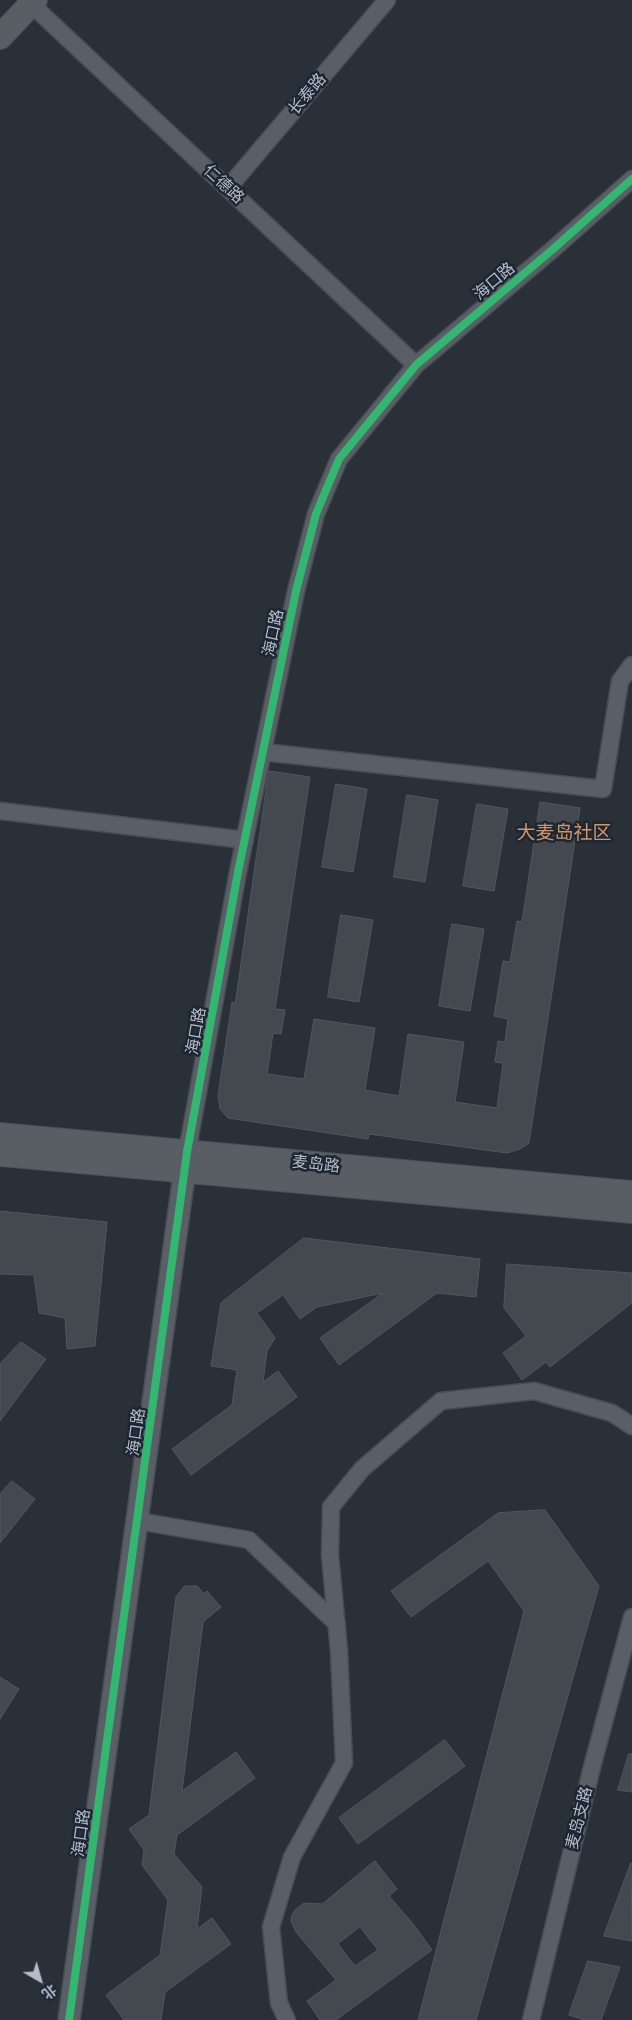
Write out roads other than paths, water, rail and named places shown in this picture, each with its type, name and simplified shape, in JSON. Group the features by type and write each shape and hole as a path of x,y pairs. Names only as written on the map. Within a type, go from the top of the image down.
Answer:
{"main road":[{"path":"0,14 26,1"},
{"path":"0,37 26,1"},
{"name":"麦岛路","path":"0,1135 187,1161 632,1212"},
{"name":"麦岛路","path":"0,1154 187,1161 632,1193"}],"street":[{"name":"长泰路","path":"228,188 387,0"},
{"name":"仁德路","path":"26,1 416,365"},
{"name":"海口路","path":"69,2020 187,1161 245,840 296,591 316,514 339,459 416,365 552,250 632,179"},
{"path":"263,752 603,789 620,682 632,665"},
{"path":"0,811 245,840"},
{"path":"287,2020 279,2003 271,1927 292,1857 344,1763 339,1651 330,1555 331,1507 362,1469 441,1401 534,1391 612,1413 632,1426"},
{"path":"138,1521 249,1540 336,1624"},
{"name":"麦岛支路","path":"531,2020 591,1771 632,1618"}],"district":[{"name":"大麦岛社区","path":"564,833"}]}
